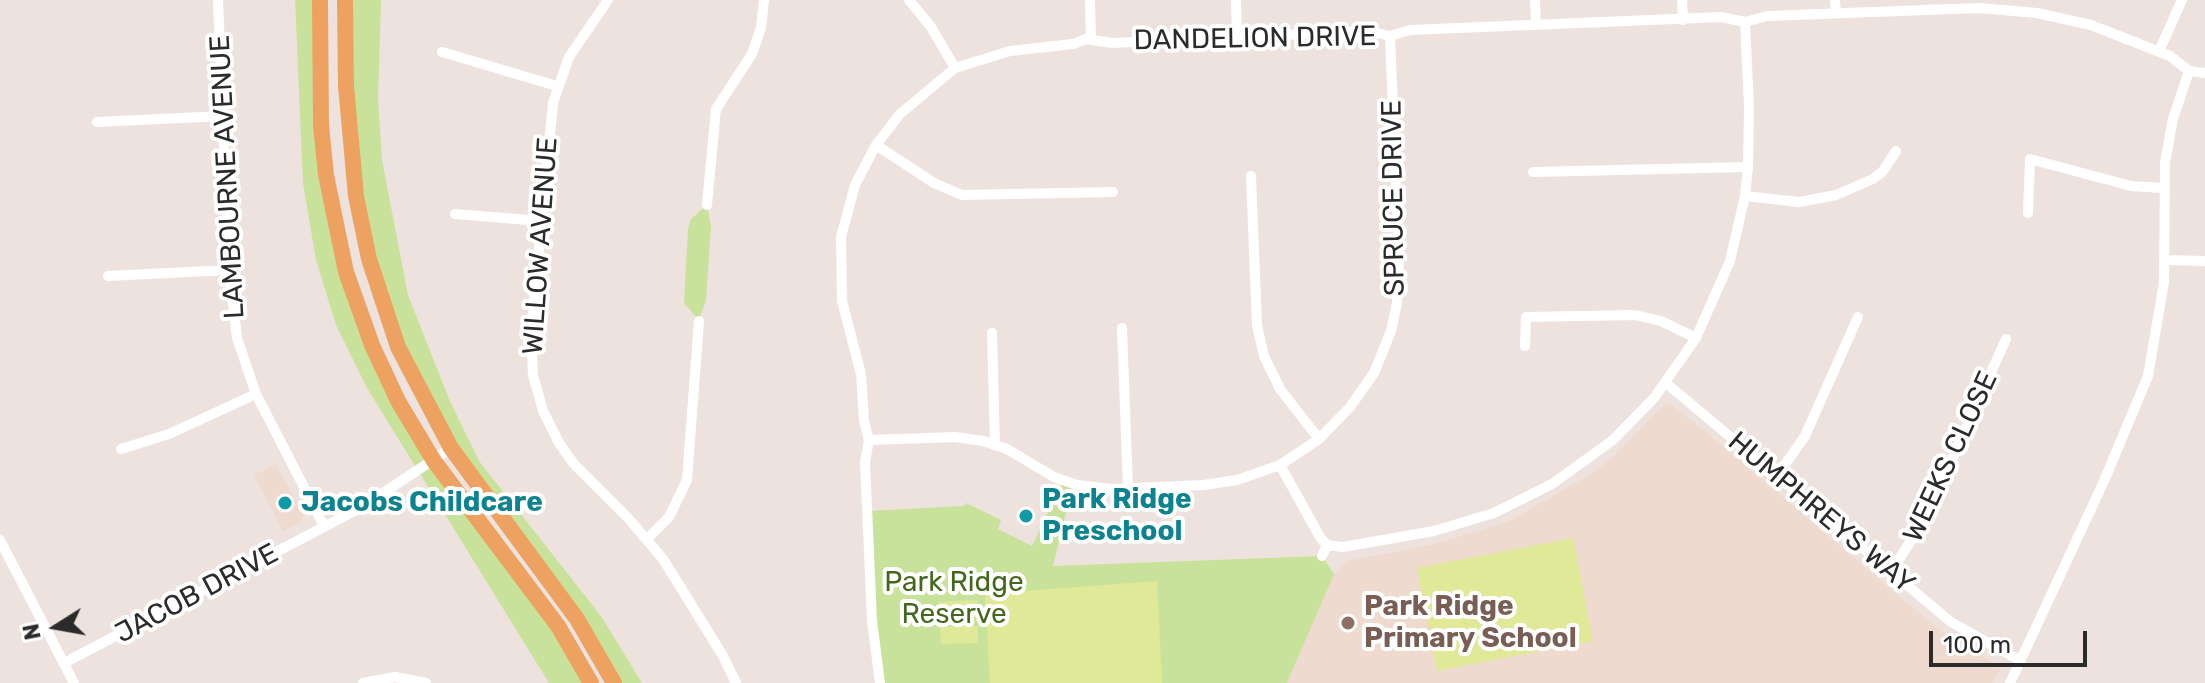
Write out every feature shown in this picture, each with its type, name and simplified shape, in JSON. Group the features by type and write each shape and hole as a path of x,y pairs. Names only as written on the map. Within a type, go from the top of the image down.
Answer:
{"main road":[{"path":"320,0 321,125 338,239 356,304 398,401 434,461 558,626 591,683"},
{"path":"345,0 351,152 369,259 398,347 425,404 451,448 571,610 614,683"}],"street":[{"name":"LAMBOURNE AVENUE","path":"218,0 229,270 237,338 256,394 324,526"},
{"name":"WILLOW AVENUE","path":"608,0 576,44 557,86 541,221 531,347 539,401 553,433 574,464 647,539 723,656 736,683"},
{"path":"707,205 716,109 720,97 752,54 761,28 764,0"},
{"path":"909,0 931,27 955,68"},
{"path":"1090,0 1091,39"},
{"path":"1236,0 1237,37"},
{"path":"1535,0 1536,25"},
{"path":"1682,0 1683,20"},
{"path":"1835,0 1836,13"},
{"path":"2159,51 2182,0"},
{"name":"DANDELION DRIVE","path":"880,683 872,621 865,462 869,440 864,421 859,365 842,301 840,258 852,194 876,145 900,114 955,68 1010,51 1091,39 1112,43 1369,31 1390,36 1410,30 1728,17 1745,22 1767,16 1978,4 2070,20 2159,51 2189,71 2205,73"},
{"path":"1327,545 1343,547 1434,531 1520,501 1575,469 1613,440 1666,383 1696,338 1730,261 1745,196 1748,167 1745,22"},
{"name":"SPRUCE DRIVE","path":"869,440 955,437 995,444 1065,481 1099,489 1225,482 1280,465 1319,439 1350,407 1374,373 1391,331 1397,303 1399,255 1390,36"},
{"path":"442,52 557,86"},
{"path":"2010,683 2140,400 2159,328 2165,260 2162,188 2173,119 2189,71"},
{"path":"97,122 223,116"},
{"path":"876,145 934,183 962,195 1113,192"},
{"path":"1745,196 1799,202 1836,195 1873,179 1891,161 1896,151"},
{"path":"2028,213 2030,159 2131,186 2162,188"},
{"path":"1533,172 1748,167"},
{"path":"1251,176 1257,325 1264,356 1280,389 1319,439"},
{"path":"455,214 541,221"},
{"path":"2165,260 2205,261"},
{"path":"108,276 229,270"},
{"path":"1525,346 1526,317 1635,315 1661,321 1696,338"},
{"path":"1777,476 1805,436 1858,317"},
{"path":"647,539 669,517 687,480 699,321"},
{"path":"1122,328 1128,488"},
{"path":"992,333 995,444"},
{"name":"WEEKS CLOSE","path":"1891,572 1926,517 2006,339"},
{"name":"HUMPHREYS WAY","path":"1666,383 1964,631 2021,661"},
{"path":"121,449 169,434 256,394"},
{"name":"JACOB DRIVE","path":"64,663 362,507 451,448"},
{"path":"1280,465 1327,545"},
{"path":"0,540 74,683"},
{"path":"1322,556 1327,545"},
{"path":"363,683 395,677 426,683"}],"shaded area":[{"path":"1665,404 1672,405 1718,442 1928,621 1962,646 1997,665 2000,671 1992,683 1287,683 1334,574 1347,561 1431,545 1510,521 1588,476 1612,458"},
{"path":"276,464 303,515 300,522 283,531 254,475"}],"green space":[{"path":"295,0 320,0 331,207 384,373 591,683 549,683 367,388 336,325 316,260 303,183"},
{"path":"345,0 381,0 378,100 382,160 408,295 449,399 479,461 601,616 642,683 614,683 425,404 369,259"},
{"path":"707,205 711,226 706,300 699,320 684,303 688,229 691,219"},
{"name":"Park Ridge Reserve","path":"1063,481 1073,484 1053,566 1322,556 1334,574 1287,683 880,683 867,511 964,506 966,503 1001,520 998,529 1032,546"},
{"path":"1573,538 1593,641 1437,671 1417,568"},
{"path":"1157,581 1162,683 990,683 985,594"},
{"path":"977,600 977,617 940,619 939,602"},
{"path":"978,626 978,643 941,644 940,627"}],"place":[{"name":"Jacobs Childcare","path":"285,503"},
{"name":"Park Ridge Preschool","path":"1026,516"},
{"name":"Park Ridge Primary School","path":"1348,623"}]}
